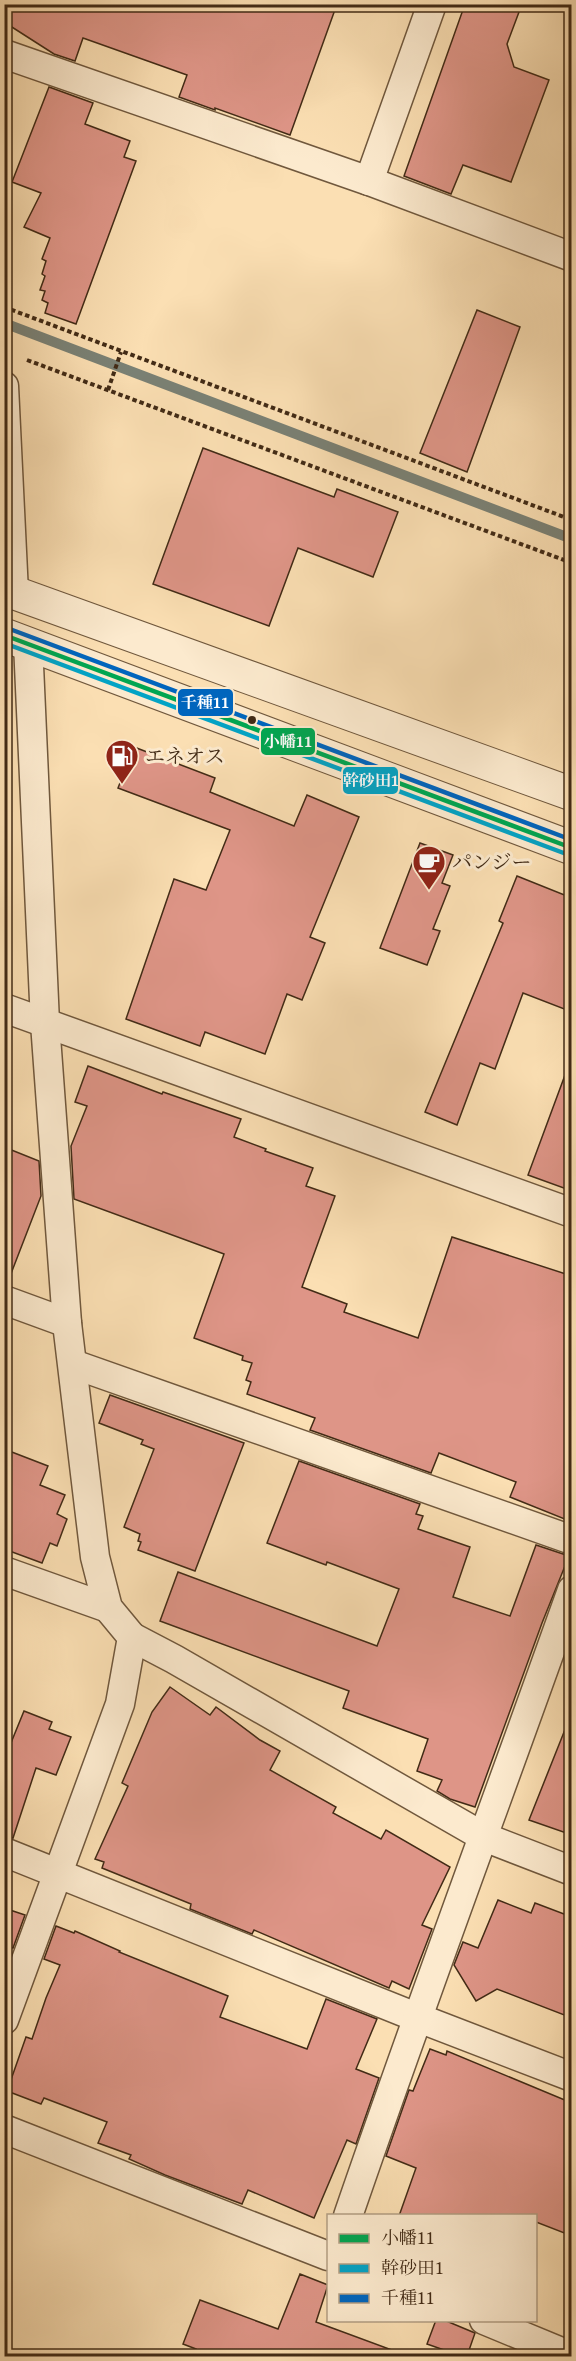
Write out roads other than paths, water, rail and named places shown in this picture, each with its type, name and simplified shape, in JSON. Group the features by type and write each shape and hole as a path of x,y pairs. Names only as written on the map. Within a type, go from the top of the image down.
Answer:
{"street":[{"path":"369,181 432,4"},
{"path":"4,54 369,181 572,257"},
{"path":"4,386 9,591 572,794"},
{"path":"572,848 16,639 67,1323 95,1557 108,1608 132,1637 484,1837 572,1871"},
{"path":"4,1008 572,1213"},
{"path":"4,1300 67,1323"},
{"path":"73,1364 572,1540"},
{"path":"4,1570 108,1608"},
{"path":"349,2214 416,2017 484,1837 572,1590"},
{"path":"4,2020 120,1704 132,1637"},
{"path":"4,1852 57,1871 416,2017 572,2077"},
{"path":"4,2129 327,2256"},
{"path":"489,2322 571,2356"}],"waterway":[{"path":"4,323 572,539"}],"place":[{"name":"エネオス","path":"122,785"},
{"name":"パンジー","path":"429,891"}]}
